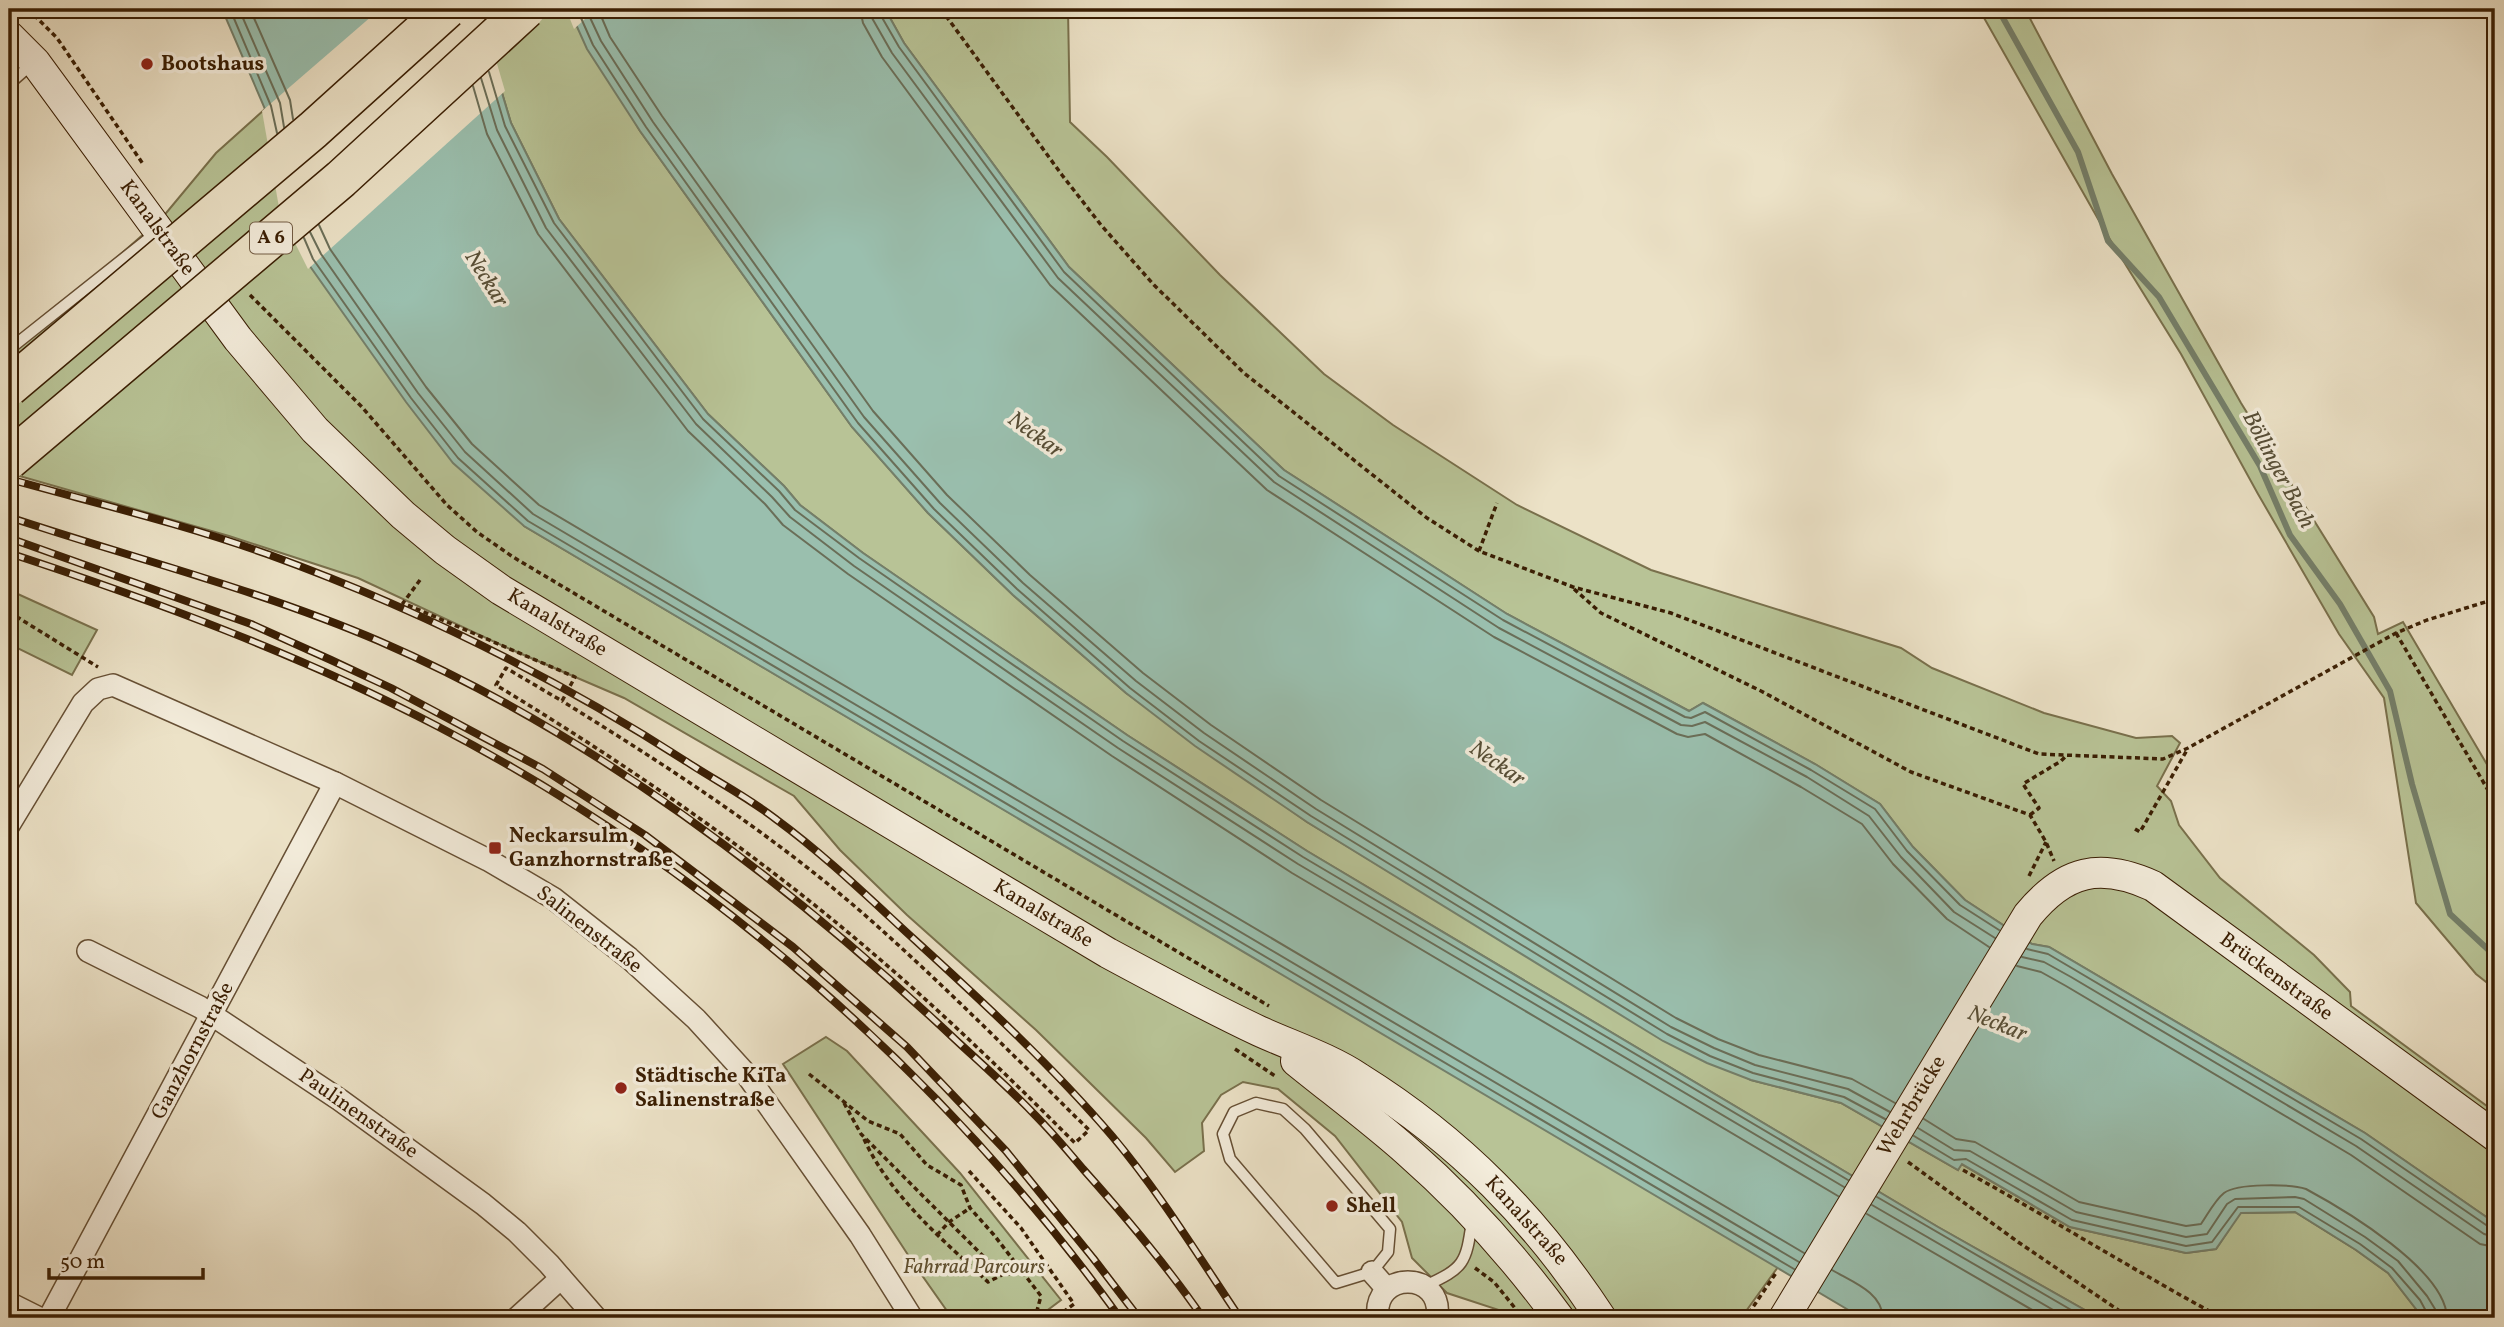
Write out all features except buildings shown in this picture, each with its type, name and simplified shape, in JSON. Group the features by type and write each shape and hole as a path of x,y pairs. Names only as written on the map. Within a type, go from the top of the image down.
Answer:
{"highway":[{"name":"A 6","path":"9,387 313,130 447,9"},
{"name":"A 6","path":"9,460 341,178 526,9"}],"main road":[{"name":"Kanalstraße","path":"9,36 35,62 237,339 315,430 403,515 445,550 501,590 1108,953 1263,1018 1357,1076 1429,1125 1477,1167 1525,1216 1570,1270 1601,1318"},
{"name":"Brückenstraße","path":"2043,896 2063,883 2093,873 2113,871 2153,886 2495,1136"},
{"name":"Wehrbrücke","path":"1784,1318 2028,915 2043,896"},
{"name":"Kanalstraße","path":"1263,1018 1410,1153 1473,1215 1525,1274 1556,1316"}],"street":[{"name":"Salinenstraße","path":"106,687 335,783 488,860 553,898 629,958 696,1019 747,1075 860,1235 912,1318"},
{"path":"9,825 17,793 83,703 106,687"},
{"name":"Ganzhornstraße","path":"49,1318 335,783"},
{"name":"Paulinenstraße","path":"88,951 213,1015 340,1100 483,1204 517,1232 596,1318"},
{"path":"1372,1272 1387,1289"},
{"path":"517,1318 561,1278"},
{"path":"1378,1318 1378,1306 1387,1289 1399,1282 1413,1282 1425,1286 1433,1294 1438,1304 1437,1318"},
{"path":"9,1303 39,1318"}],"lane":[{"path":"9,84 35,62"},
{"path":"9,338 16,345 160,231"},
{"path":"1256,1103 1283,1109 1306,1129 1390,1229 1388,1252 1372,1272 1336,1283 1230,1159 1223,1134 1234,1112 1256,1103"},
{"path":"1425,1286 1453,1274 1464,1259 1473,1215"}],"path":[{"path":"28,9 57,38 147,170"},
{"path":"941,9 1101,225 1154,285 1244,373 1427,518 1479,551 1573,587 1671,613 2039,754 2163,759 2188,748 2396,633 2427,620 2495,599"},
{"path":"250,295 361,406 431,488 477,532 513,557 1263,1018"},
{"path":"1479,551 1497,503"},
{"path":"420,580 403,603 575,677 562,701"},
{"path":"1573,587 1601,613 1760,691 1912,772 2030,815 2046,842"},
{"path":"9,612 94,664 107,675 106,687"},
{"path":"2396,633 2495,802"},
{"path":"506,668 562,701 644,752 750,824 864,915 959,1002 1089,1130 1075,1143 961,1031 868,949 752,856 633,772 496,685 506,668"},
{"path":"2135,828 2140,831 2188,748"},
{"path":"2030,815 2039,808 2023,784 2066,756"},
{"path":"809,1074 868,1121 900,1134 927,1165 961,1185 970,1208 995,1235 1041,1296 1035,1318"},
{"path":"843,1101 862,1134 876,1167 937,1235 988,1282 1002,1275 1022,1272"},
{"path":"862,1134 1002,1275"},
{"path":"1887,1148 2130,1318"},
{"path":"1963,1170 2222,1318"},
{"path":"969,1171 1021,1228 1074,1304 1055,1318"},
{"path":"937,1235 949,1222 970,1208"},
{"path":"1756,1318 1749,1313 1776,1273"}],"green space":[{"path":"477,9 569,9 640,131 852,427 928,513 1013,595 1126,693 1307,822 1511,946 1751,1080 1841,1103 1958,1170 1961,1164 2070,1227 2186,1253 2216,1249 2240,1213 2295,1212 2388,1273 2423,1318 2099,1318 1938,1227 1307,851 1127,735 863,553 800,505 784,486 708,414 559,219 511,123"},
{"path":"885,9 1068,9 1070,122 1220,275 1324,374 1393,425 1517,505 1651,570 1901,648 1932,668 2044,713 2136,738 2172,736 2180,743 2157,786 2171,801 2179,825 2220,878 2314,955 2350,992 2351,1006 2495,1112 2495,1223 2365,1133 2049,947 2032,944 1965,900 1913,847 1880,804 1815,764 1703,703 1689,711 1507,614 1284,470 1069,267 904,43"},
{"path":"1979,9 2025,9 2112,174 2241,403 2374,617 2378,634 2403,622 2495,778 2495,989 2476,974 2416,903 2384,698 2339,634 2181,354 2106,233"},
{"path":"265,109 524,526 1778,1267 1741,1318 1507,1318 1502,1311 1447,1293 1412,1258 1402,1222 1335,1136 1278,1089 1243,1082 1221,1095 1202,1123 1204,1151 1175,1172 1146,1138 1036,1030 907,915 840,850 794,796 624,698 510,649 358,578 229,536 9,473 9,352 162,218 216,153"},
{"path":"9,590 97,630 72,675 9,644"},
{"name":"Fahrrad Parcours","path":"826,1037 847,1051 960,1173 1061,1300 1037,1318 952,1318 783,1064"}],"water":[{"name":"Neckar","path":"222,9 477,9 511,123 559,219 708,414 784,486 800,505 863,553 1127,735 1307,851 1938,1227 2099,1318 1862,1318 524,526 453,463 406,402 307,262 284,212 265,109"},
{"name":"Neckar","path":"569,9 885,9 904,43 1069,267 1284,470 1507,614 1689,711 1703,703 1815,764 1880,804 1913,847 1965,900 2032,944 2049,947 2365,1133 2495,1223 2495,1318 2423,1318 2388,1273 2295,1212 2241,1213 2216,1249 2186,1253 2070,1227 1962,1164 1958,1170 1841,1103 1751,1080 1707,1063 1663,1041 1307,822 1195,746 1126,693 1013,595 928,513 852,427 640,131 587,49"}],"pier":[{"path":"380,9 481,9 505,91 308,269 280,213 262,111"},
{"path":"566,9 596,9 574,29"}],"waterway":[{"name":"Böllinger Bach","path":"1998,9 2078,152 2108,241 2159,297 2260,466 2290,535 2340,604 2390,691 2412,784 2450,914 2495,956"}],"railway":[{"path":"9,479 235,543 376,597 535,673 637,731 755,804 848,879 992,1011 1066,1085 1112,1136 1146,1180 1240,1318"},
{"path":"9,517 242,590 379,641 459,678 612,767 686,817 827,926 997,1078 1047,1127 1114,1205 1160,1260 1203,1318"},
{"path":"9,538 251,624 391,688 543,769 645,835 793,947 907,1047 1006,1151 1139,1318"},
{"path":"9,553 227,631 386,700 536,782 632,843 725,910 813,983 897,1060 976,1142 1051,1228 1120,1318"}],"place":[{"name":"Bootshaus","path":"147,64"},
{"name":"Neckarsulm, Ganzhornstraße","path":"495,848"},
{"name":"Städtische KiTa Salinenstraße","path":"621,1088"},
{"name":"Shell","path":"1332,1206"}]}
